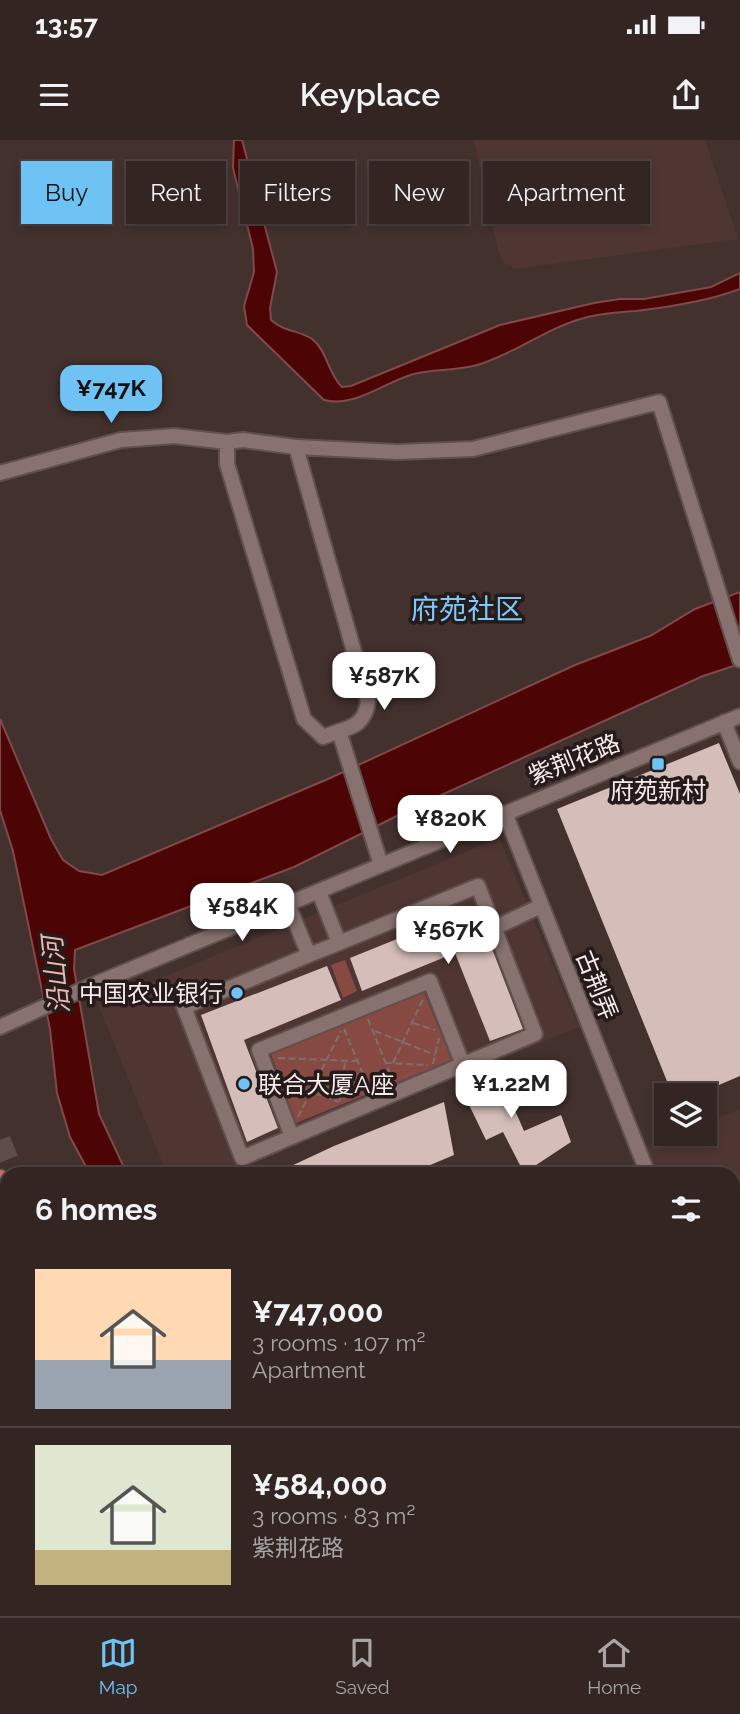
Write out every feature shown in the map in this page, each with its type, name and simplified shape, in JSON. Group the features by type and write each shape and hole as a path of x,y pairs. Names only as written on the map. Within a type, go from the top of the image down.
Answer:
{"street":[{"path":"0,473 121,440 174,436 227,442 267,442 296,447 397,452 473,449 659,402 740,660"},
{"path":"227,442 227,464 304,719 323,737 355,726 366,713 368,701 296,447"},
{"name":"紫荆花路","path":"0,1027 88,987 740,716"},
{"path":"724,722 740,762"},
{"path":"339,731 382,865"},
{"name":"古荆弄","path":"505,813 645,1167"},
{"path":"478,886 534,1034 242,1158 184,1007 340,943 478,886"},
{"path":"319,892 340,943"},
{"path":"288,905 309,956"},
{"path":"494,928 541,906"},
{"path":"292,1137 260,1051 341,1023 364,1008 430,981 463,1065"}],"path":[{"path":"393,1063 425,995"},
{"path":"364,1008 398,1092"},
{"path":"296,1121 327,1060 341,1023"},
{"path":"341,1023 374,1102"},
{"path":"412,1023 440,1032 433,1065"},
{"path":"372,1030 435,1055"},
{"path":"272,1058 357,1061"},
{"path":"280,1080 341,1103 346,1061"},
{"path":"385,1063 440,1065"}],"shaded area":[{"path":"474,140 705,140 738,239 515,269 504,263 499,254 492,224 650,224 650,161 483,161 483,181"},
{"path":"499,838 579,1027 241,1167 164,1167 98,1004"},
{"path":"345,960 357,991 343,998 331,965"},
{"path":"424,992 452,1060 296,1123 271,1054"},
{"path":"740,1109 740,1167 654,1167 646,1147 654,1144 654,1146 717,1146 717,1118"}],"water":[{"path":"234,140 242,140 248,161 240,161 240,196 233,168"},
{"path":"247,224 264,224 277,272 270,308 271,320 281,327 312,339 342,387 351,386 500,325 594,303 644,299 711,287 740,273 740,289 689,303 584,318 477,365 414,374 358,397 336,402 324,400 247,325 244,306 254,272 253,249"},
{"name":"沿山河","path":"740,592 740,664 703,676 417,806 294,867 75,950 74,969 99,1114 124,1167 86,1167 70,1137 57,1093 50,1029 13,851 0,810 0,719 51,839 63,860 79,871 102,875 328,779 575,665 650,636 695,609"}],"building":[{"path":"719,743 740,794 740,1076 717,1086 717,1083 668,1083 557,809"},
{"path":"476,907 523,1029 490,1041 455,953 362,991 350,958"},
{"name":"联合大厦A座","path":"327,966 341,1000 244,1040 278,1128 247,1142 201,1015"},
{"path":"495,1065 524,1131 561,1115 571,1142 533,1167 521,1167 503,1132 486,1140 458,1082"},
{"path":"444,1102 454,1155 426,1167 289,1167"}],"tunnel":[{"path":"0,1140 11,1167"}],"place":[{"name":"府苑新村","path":"658,764"},
{"name":"中国农业银行","path":"237,993"},
{"name":"联合大厦A座","path":"244,1084"}],"district":[{"name":"府苑社区","path":"467,609"}]}
